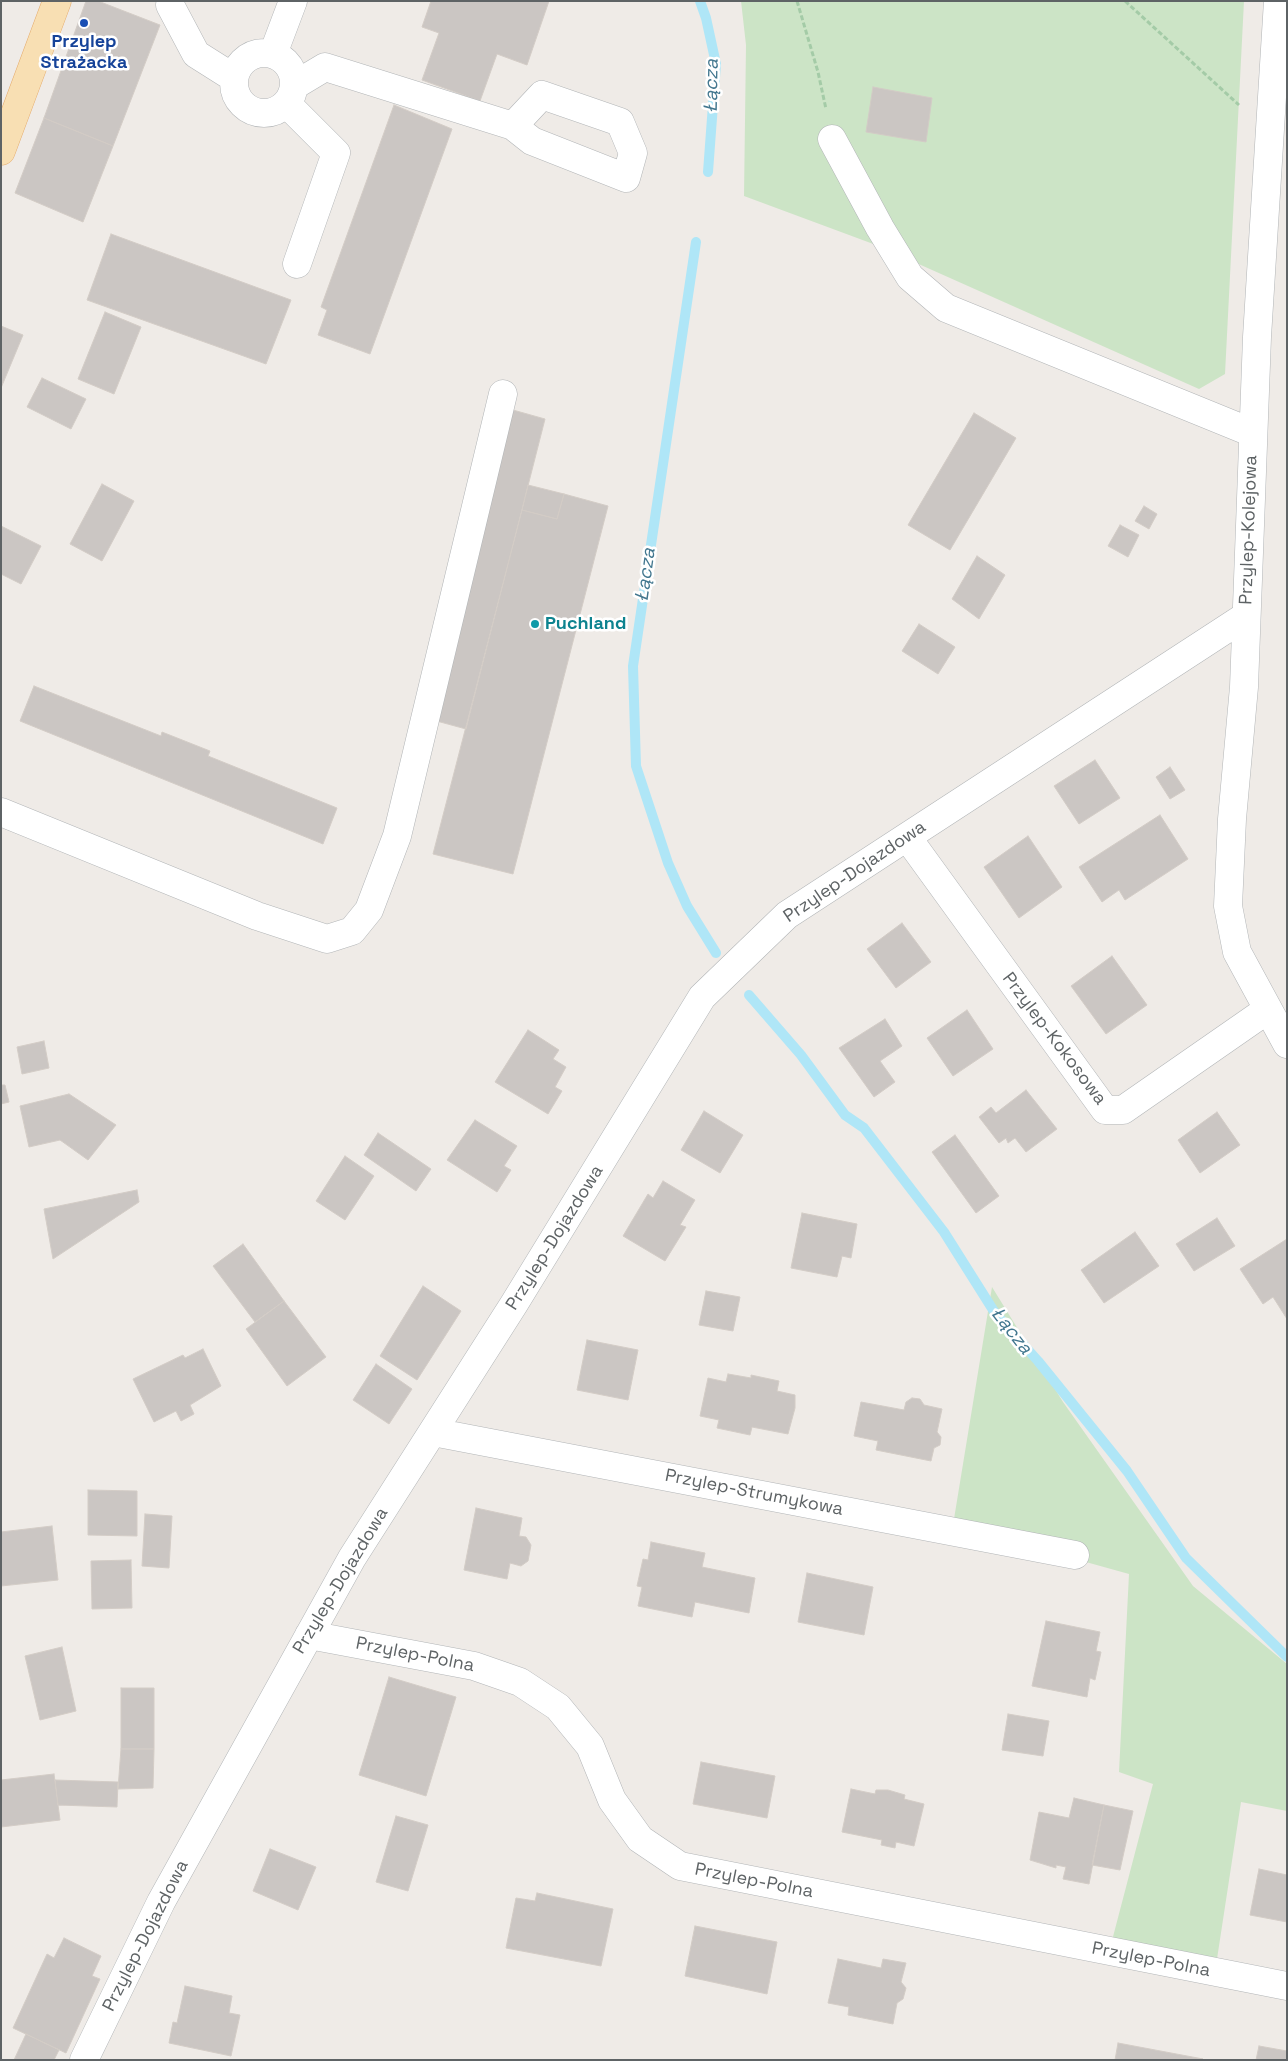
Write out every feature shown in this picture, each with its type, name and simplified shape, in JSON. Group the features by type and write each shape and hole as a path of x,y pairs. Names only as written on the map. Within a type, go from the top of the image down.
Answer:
{"main road":[{"path":"1,151 57,1"}],"street":[{"path":"273,54 293,1"},
{"name":"Przylep-Kolejowa","path":"1278,1 1279,123 1257,337 1244,687 1232,819 1228,906 1237,952 1287,1044"},
{"path":"169,3 196,54 234,78"},
{"path":"298,264 336,153 291,94 294,75 282,58 273,54 253,55 244,60 237,68 234,78 237,97 242,105 260,114 270,113 291,94 325,67 513,126"},
{"path":"832,139 880,228 910,277 946,308 1253,433"},
{"path":"1,812 257,916 327,939 352,931 369,910 397,836 503,394"},
{"name":"Przylep-Dojazdowa","path":"84,2060 161,1902 352,1558 524,1288 702,997 787,916 1246,616"},
{"name":"Przylep-Kokosowa","path":"906,837 1105,1110 1123,1110 1267,1010"},
{"name":"Przylep-Strumykowa","path":"433,1432 1075,1555"},
{"name":"Przylep-Polna","path":"309,1635 474,1666 520,1682 558,1707 590,1746 612,1800 640,1839 680,1866 1287,1986"}],"path":[{"path":"797,1 818,72 832,139"},
{"path":"1125,1 1241,107 1279,123"}],"green space":[{"path":"741,1 1244,1 1225,374 1199,389 876,245 744,196 746,45"},
{"path":"992,1287 1063,1402 1193,1586 1287,1664 1287,1811 1241,1802 1215,1972 1109,1952 1153,1784 1119,1772 1129,1574 953,1525"}],"building":[{"path":"86,1 98,1 160,25 113,146 44,118"},
{"path":"431,1 549,1 527,65 497,54 480,101 422,80 439,33 422,27"},
{"path":"873,87 932,98 926,142 866,132"},
{"path":"394,105 452,129 370,354 318,335 327,310 321,307"},
{"path":"44,118 113,146 83,222 15,193"},
{"path":"111,234 291,300 266,364 87,300"},
{"path":"105,312 141,327 114,394 78,379"},
{"path":"1,326 23,335 1,388"},
{"path":"42,378 86,399 71,429 27,407"},
{"path":"513,410 545,419 466,729 433,720"},
{"path":"974,413 1016,438 950,550 908,525"},
{"path":"102,484 134,501 102,561 70,544"},
{"path":"528,485 564,494 557,519 522,510"},
{"name":"Puchland","path":"564,494 608,506 513,874 433,854 522,510 557,519"},
{"path":"1144,506 1157,514 1149,529 1135,521"},
{"path":"1120,525 1139,535 1128,557 1108,546"},
{"path":"1,526 41,546 21,584 1,574"},
{"path":"977,556 1005,575 979,619 952,599"},
{"path":"919,624 955,647 938,674 902,651"},
{"path":"34,686 161,736 162,732 210,751 208,756 337,808 323,844 20,721"},
{"path":"1095,760 1120,798 1079,824 1054,786"},
{"path":"1170,767 1185,790 1170,799 1156,777"},
{"path":"1160,815 1188,859 1125,900 1119,890 1102,902 1079,867"},
{"path":"1028,836 1062,887 1019,918 984,867"},
{"path":"902,923 931,962 896,988 867,949"},
{"path":"1112,956 1147,1005 1106,1034 1071,986"},
{"path":"967,1010 993,1049 953,1076 927,1038"},
{"path":"885,1019 902,1046 880,1061 895,1082 874,1097 839,1048"},
{"path":"528,1030 559,1050 553,1059 566,1067 555,1087 562,1091 548,1114 495,1082"},
{"path":"44,1041 49,1068 22,1074 17,1047"},
{"path":"1,1085 5,1085 9,1102 1,1104"},
{"path":"1026,1090 1057,1129 1026,1152 1015,1138 1008,1143 1006,1138 999,1143 979,1117 991,1107 996,1113"},
{"path":"69,1094 116,1125 88,1160 60,1140 29,1147 20,1106"},
{"path":"704,1111 743,1135 720,1173 681,1150"},
{"path":"1217,1112 1240,1145 1200,1173 1178,1140"},
{"path":"475,1120 517,1146 504,1166 511,1170 497,1192 447,1160"},
{"path":"378,1133 431,1169 416,1191 364,1155"},
{"path":"955,1135 999,1196 976,1213 932,1152"},
{"path":"345,1156 374,1176 345,1220 316,1201"},
{"path":"663,1181 695,1200 680,1225 686,1227 665,1261 623,1236 648,1194 653,1198"},
{"path":"137,1190 139,1202 53,1259 44,1209"},
{"path":"802,1213 857,1224 851,1258 842,1256 837,1277 791,1268"},
{"path":"1217,1218 1235,1246 1194,1271 1176,1244"},
{"path":"1135,1232 1159,1266 1104,1303 1081,1270"},
{"path":"1287,1239 1287,1319 1273,1297 1263,1304 1240,1269"},
{"path":"243,1244 284,1301 255,1322 213,1266"},
{"path":"423,1286 461,1311 417,1380 380,1356"},
{"path":"706,1291 740,1297 733,1331 699,1325"},
{"path":"284,1301 326,1357 287,1386 246,1329"},
{"path":"587,1340 638,1350 628,1400 577,1390"},
{"path":"203,1349 221,1386 190,1405 194,1414 181,1421 176,1411 154,1422 133,1379 183,1355 185,1358"},
{"path":"376,1364 412,1389 389,1424 353,1400"},
{"path":"728,1374 751,1378 751,1375 779,1381 777,1391 795,1395 795,1408 788,1434 752,1427 750,1435 717,1428 719,1420 700,1416 708,1378 726,1382"},
{"path":"912,1398 920,1399 924,1405 942,1409 937,1432 941,1437 940,1445 934,1448 931,1461 876,1450 878,1441 854,1436 861,1402 904,1410 906,1402"},
{"path":"88,1490 137,1491 137,1536 88,1535"},
{"path":"476,1508 522,1518 519,1536 526,1537 531,1545 528,1561 521,1566 510,1563 507,1579 464,1570"},
{"path":"145,1514 172,1516 169,1568 142,1566"},
{"path":"52,1526 58,1580 1,1586 1,1532"},
{"path":"651,1542 705,1553 702,1567 755,1578 749,1613 695,1602 692,1617 638,1606 642,1587 637,1586 643,1559 648,1560"},
{"path":"131,1560 132,1608 92,1609 91,1561"},
{"path":"807,1573 873,1587 864,1635 798,1622"},
{"path":"1046,1621 1100,1632 1096,1651 1101,1652 1095,1680 1090,1678 1087,1697 1032,1686"},
{"path":"62,1647 76,1711 40,1720 25,1656"},
{"path":"389,1677 456,1697 426,1796 359,1775"},
{"path":"121,1688 154,1688 154,1749 121,1749"},
{"path":"1008,1714 1049,1721 1043,1756 1002,1750"},
{"path":"121,1749 154,1749 153,1788 118,1789"},
{"path":"701,1762 775,1776 767,1818 693,1804"},
{"path":"54,1774 60,1820 1,1827 1,1780"},
{"path":"55,1780 118,1782 117,1807 58,1805"},
{"path":"851,1789 875,1794 876,1790 888,1790 905,1795 904,1799 924,1804 914,1846 896,1842 895,1848 881,1845 882,1840 842,1832"},
{"path":"1074,1798 1104,1805 1089,1884 1063,1879 1066,1867 1056,1865 1056,1868 1030,1860 1039,1812 1069,1818"},
{"path":"1104,1805 1133,1811 1120,1870 1092,1865"},
{"path":"396,1816 428,1825 408,1891 376,1882"},
{"path":"270,1849 316,1867 298,1910 253,1891"},
{"path":"1259,1869 1287,1875 1287,1922 1250,1915"},
{"path":"537,1893 613,1909 601,1966 506,1948 516,1898 535,1901"},
{"path":"695,1926 777,1942 767,1994 685,1976"},
{"path":"64,1938 101,1956 92,1976 100,1979 66,2053 13,2028 47,1954 54,1958"},
{"path":"838,1959 881,1968 883,1959 906,1963 901,1982 906,1988 903,1999 897,2003 893,2024 848,2015 849,2007 828,2003"},
{"path":"185,1986 232,1996 229,2013 240,2015 231,2056 169,2043 173,2022 177,2023"},
{"path":"26,2034 59,2050 54,2060 14,2060"},
{"path":"1118,2043 1203,2059 1115,2060"},
{"path":"1259,2046 1287,2051 1287,2060 1256,2060"}],"waterway":[{"name":"Łącza","path":"700,1 706,18 716,64 708,172"},
{"name":"Łącza","path":"696,242 633,666 636,766 668,863 687,906 716,953"},
{"name":"Łącza","path":"749,995 801,1055 845,1115 864,1128 944,1232 995,1313 1038,1361 1127,1471 1186,1558 1287,1657"}],"place":[{"name":"Przylep Strażacka","path":"84,23"},
{"name":"Puchland","path":"535,624"}]}
